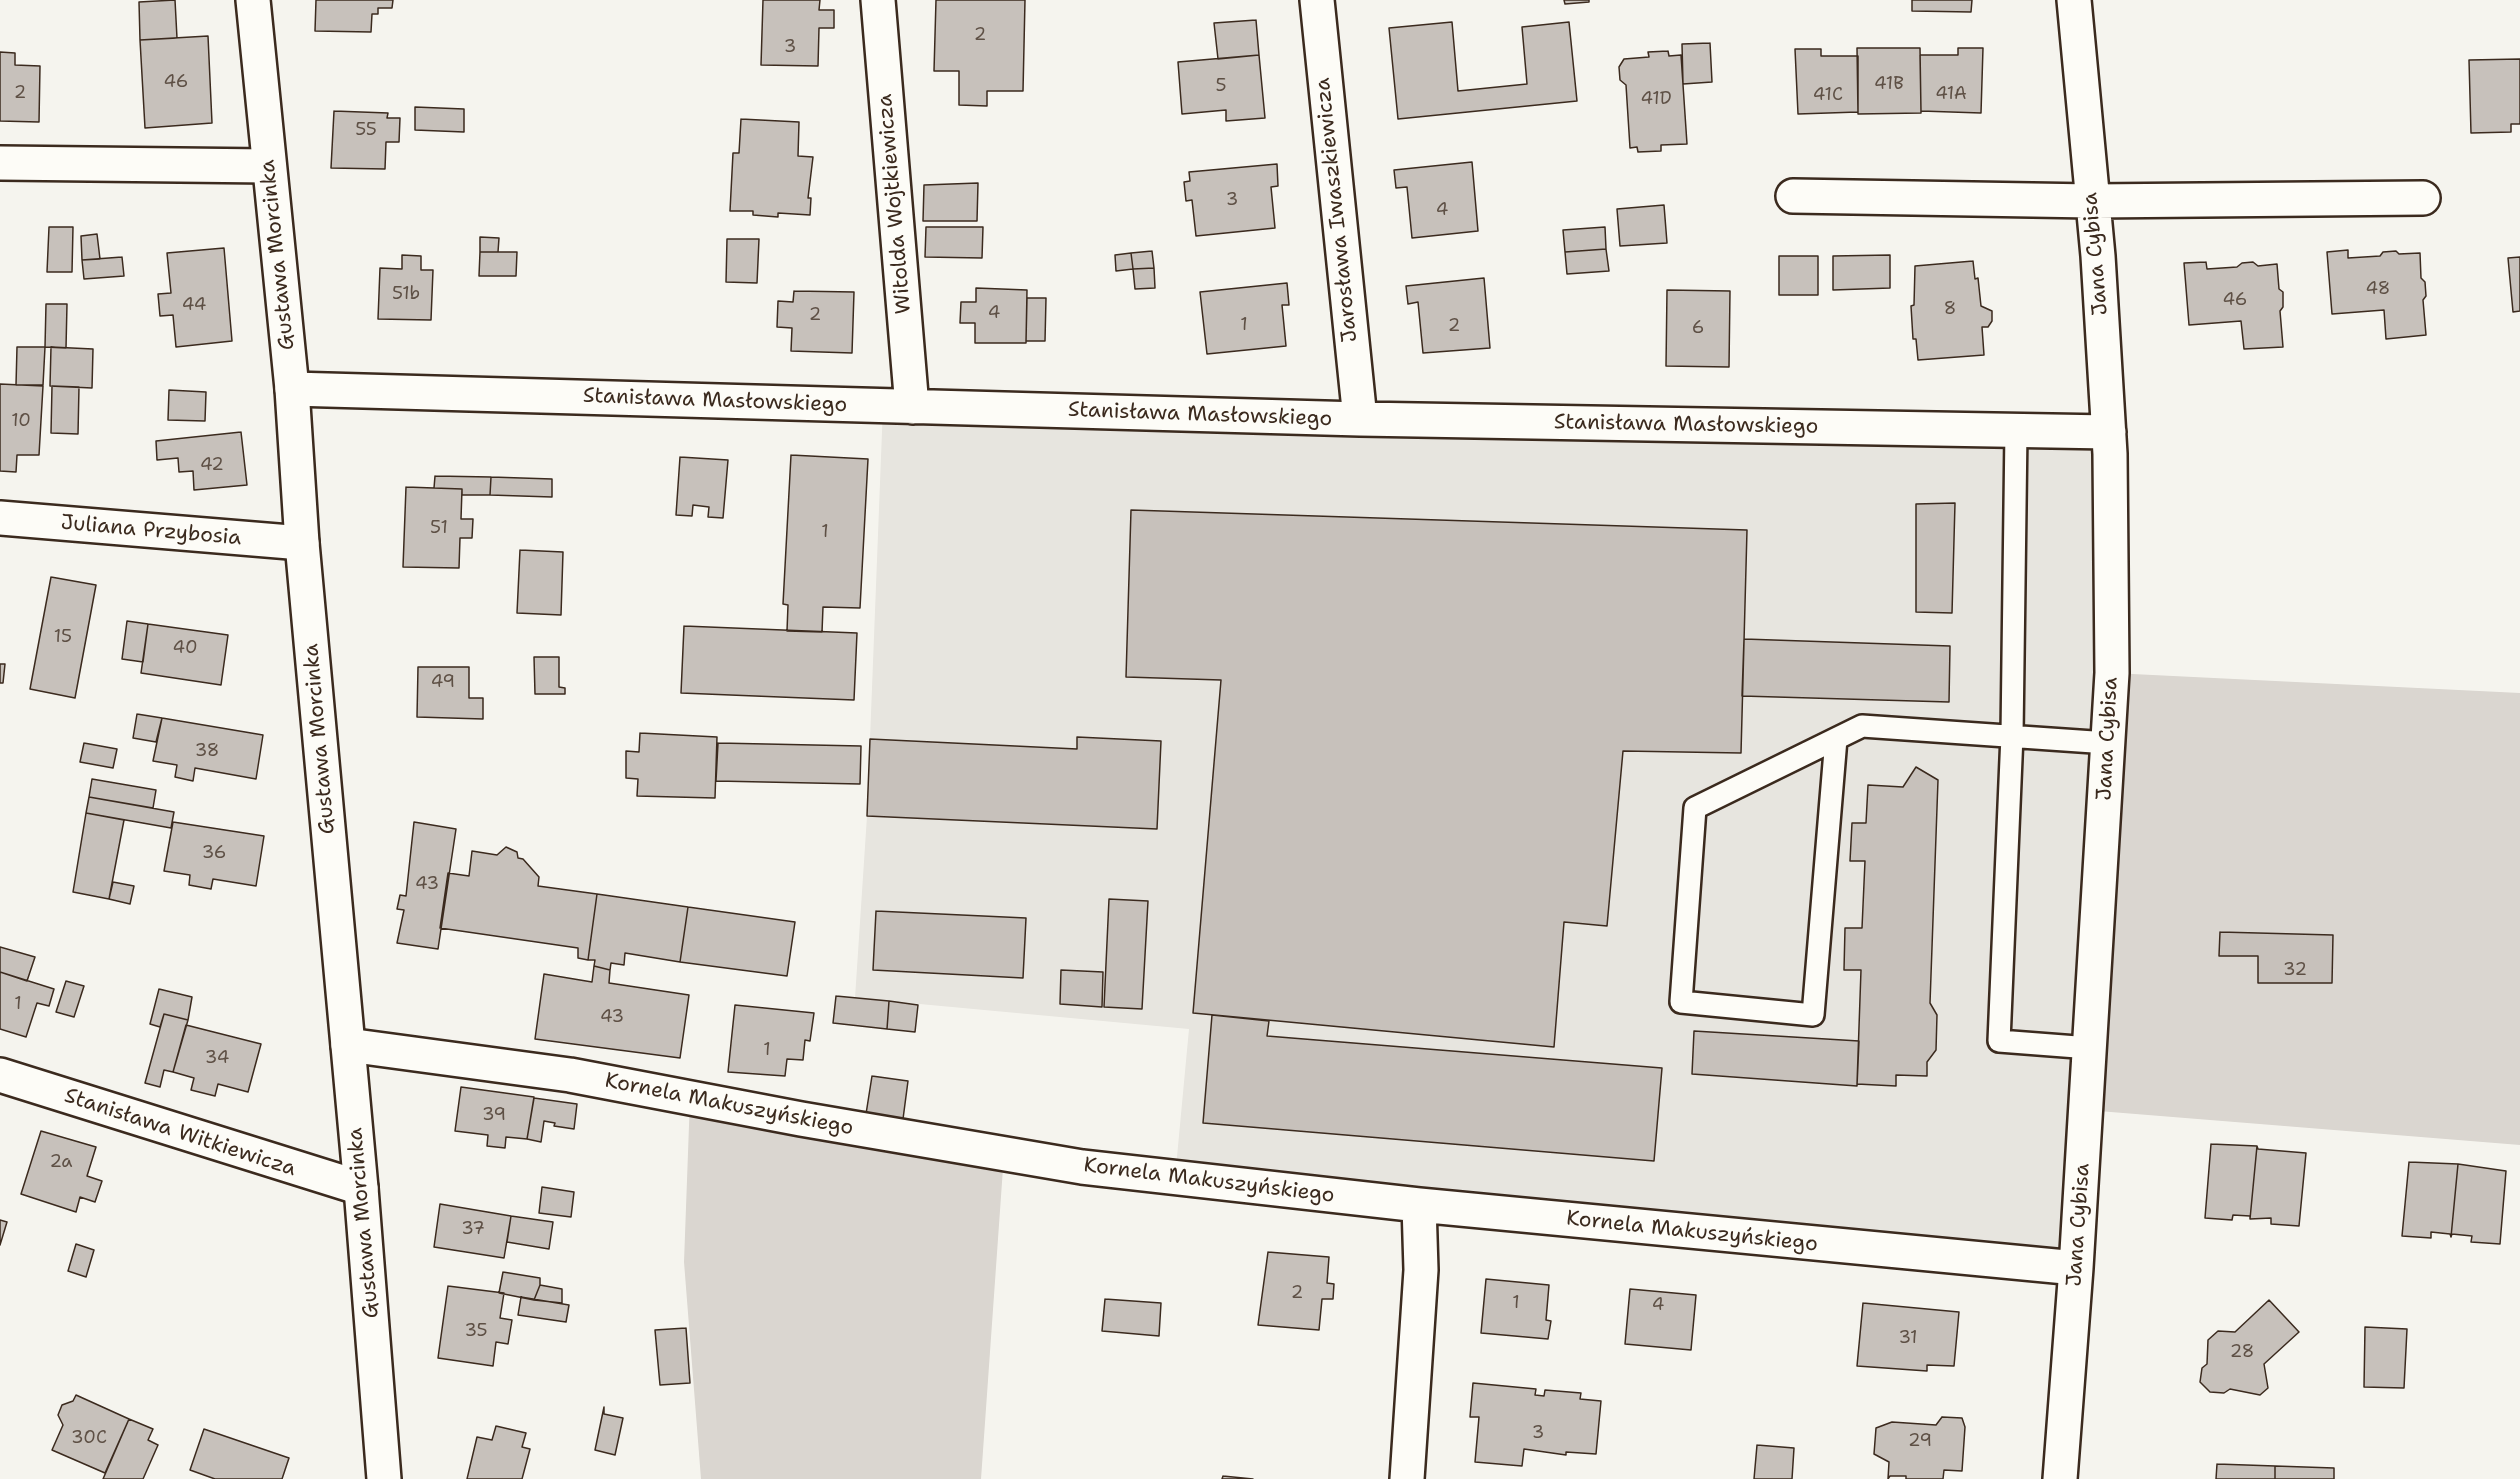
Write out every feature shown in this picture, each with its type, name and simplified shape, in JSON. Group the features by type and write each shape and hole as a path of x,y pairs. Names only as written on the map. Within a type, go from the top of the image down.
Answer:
{"street":[{"name":"Gustawa Morcinka","path":"253,0 292,389 302,543 362,1188 384,1479"},
{"name":"Witolda Wojtkiewicza","path":"878,0 912,407"},
{"name":"Jarosława Iwaszkiewicza","path":"1317,0 1354,382 1360,419"},
{"name":"Jana Cybisa","path":"2060,1479 2076,1268 2112,673 2109,432 2092,201 2073,0"},
{"path":"0,163 269,166"},
{"path":"1793,196 2092,201 2423,198"},
{"name":"Stanisława Masłowskiego","path":"292,389 1360,419 2109,432"},
{"name":"Juliana Przybosia","path":"0,518 302,543"},
{"name":"Kornela Makuszyńskiego","path":"348,1045 570,1075 801,1119 1082,1167 1419,1205 2076,1268"},
{"name":"Stanisława Witkiewicza","path":"0,1075 362,1188"},
{"path":"1407,1479 1421,1270 1419,1205"}],"lane":[{"path":"2016,430 2012,735 1999,1041 2090,1048"},
{"path":"1836,739 1813,1015 1681,1002 1695,808 1862,726 2108,743"}],"shaded area":[{"path":"883,406 2109,432 2076,1268 1175,1178 1189,1029 855,998 867,816"},
{"path":"2112,673 2520,693 2520,1145 2086,1110"},
{"path":"690,1098 1004,1154 981,1479 701,1479 684,1262"}],"building":[{"path":"175,0 177,38 140,40 139,2"},
{"path":"316,0 393,0 392,8 378,8 378,14 372,14 371,32 315,31"},
{"path":"763,0 820,0 819,10 834,10 834,28 819,28 818,66 761,65"},
{"path":"936,0 1025,0 1023,91 987,91 987,106 959,105 959,71 934,71"},
{"path":"1564,0 1589,0 1589,2 1565,4"},
{"path":"1912,0 1972,0 1971,12 1912,11"},
{"path":"1256,20 1259,55 1218,59 1214,23"},
{"path":"1452,22 1458,91 1527,84 1522,27 1569,22 1577,101 1398,119 1389,28"},
{"path":"208,36 212,123 145,128 140,40"},
{"path":"1710,43 1712,82 1683,84 1682,44"},
{"path":"1857,48 1920,48 1921,113 1858,114"},
{"path":"1958,48 1983,48 1981,113 1921,111 1920,55 1958,55"},
{"path":"1795,49 1821,49 1821,56 1858,56 1858,112 1798,114"},
{"path":"1668,51 1669,56 1681,55 1687,144 1661,145 1661,151 1638,152 1637,147 1630,148 1626,85 1620,80 1619,67 1624,59 1649,57 1648,52"},
{"path":"0,52 15,53 15,65 40,66 39,122 0,121"},
{"path":"1259,55 1265,118 1226,121 1226,110 1182,114 1178,62"},
{"path":"2520,59 2520,124 2511,124 2511,132 2471,133 2469,60"},
{"path":"415,107 464,109 464,132 415,130"},
{"path":"334,111 388,113 387,118 400,118 399,142 386,142 385,169 331,168"},
{"path":"741,119 799,122 798,156 813,157 808,198 811,198 810,215 778,213 778,217 753,215 753,211 730,211 733,153 739,153"},
{"path":"1472,162 1478,231 1412,238 1407,187 1396,188 1394,170"},
{"path":"1277,164 1278,186 1271,187 1275,228 1196,236 1192,200 1186,201 1184,182 1190,181 1189,172"},
{"path":"978,183 977,221 923,221 924,185"},
{"path":"1664,205 1667,243 1620,246 1617,209"},
{"path":"49,227 73,227 72,272 47,272"},
{"path":"926,227 983,227 982,258 925,257"},
{"path":"1605,227 1606,249 1565,252 1563,230"},
{"path":"97,234 100,259 82,260 81,236"},
{"path":"480,237 499,238 498,252 480,252"},
{"path":"727,239 759,239 757,283 726,282"},
{"path":"224,248 232,341 176,347 173,315 160,316 158,294 171,293 167,253"},
{"path":"1606,249 1609,271 1567,274 1565,252"},
{"path":"2348,250 2348,258 2380,256 2383,252 2396,251 2399,254 2420,253 2421,278 2425,282 2426,296 2423,300 2426,335 2386,339 2384,310 2332,314 2327,252"},
{"path":"1152,251 1154,268 1133,269 1131,253"},
{"path":"480,252 517,252 516,276 479,276"},
{"path":"1131,253 1133,269 1116,271 1115,255"},
{"path":"402,255 421,256 421,270 433,270 431,320 378,319 380,268 402,269"},
{"path":"1890,255 1890,288 1833,290 1833,256"},
{"path":"1779,256 1818,256 1818,295 1779,295"},
{"path":"122,257 124,276 84,279 82,260"},
{"path":"2520,257 2520,311 2513,312 2508,258"},
{"path":"1973,261 1975,279 1978,278 1981,306 1992,311 1992,321 1988,327 1982,327 1984,355 1918,360 1916,339 1913,339 1911,306 1914,305 1915,266"},
{"path":"2206,262 2207,269 2237,267 2242,263 2253,262 2258,266 2277,264 2279,289 2283,292 2283,307 2280,311 2283,347 2244,349 2241,321 2189,325 2184,263"},
{"path":"1154,268 1155,288 1135,289 1133,269"},
{"path":"1484,278 1490,348 1423,353 1418,302 1408,304 1406,286"},
{"path":"1287,283 1289,305 1282,305 1286,346 1207,354 1200,292"},
{"path":"976,288 1027,290 1026,343 975,343 975,323 960,323 961,302 976,302"},
{"path":"1667,290 1730,291 1729,367 1666,366"},
{"path":"794,291 854,292 852,353 791,351 792,328 777,327 778,301 793,302"},
{"path":"1027,298 1046,298 1045,341 1026,341"},
{"path":"46,304 67,304 66,348 45,347"},
{"path":"17,347 45,347 43,385 16,385"},
{"path":"51,347 93,349 92,388 50,386"},
{"path":"0,384 43,386 39,455 17,455 16,472 0,471"},
{"path":"52,386 79,387 78,434 51,433"},
{"path":"169,390 206,392 205,421 168,420"},
{"path":"241,432 247,485 194,490 193,471 179,472 178,458 157,460 156,441"},
{"path":"791,455 868,459 860,608 823,607 822,632 787,631 788,605 783,604"},
{"path":"680,457 728,460 723,518 708,517 709,507 693,505 692,516 676,515"},
{"path":"435,476 491,477 490,495 462,495 462,489 434,488"},
{"path":"491,477 552,479 552,497 490,495"},
{"path":"406,487 462,489 461,519 473,519 472,538 460,538 459,568 403,567"},
{"path":"1955,503 1952,613 1916,612 1916,504"},
{"path":"1131,510 1747,530 1741,753 1623,751 1607,926 1564,922 1554,1047 1193,1013 1221,680 1126,677"},
{"path":"520,550 563,552 561,615 517,613"},
{"path":"51,577 96,585 75,698 30,689"},
{"path":"127,621 148,624 143,662 122,659"},
{"path":"148,624 228,635 221,685 141,673"},
{"path":"684,626 857,633 854,700 681,693"},
{"path":"1744,639 1950,646 1949,702 1742,696"},
{"path":"534,657 559,657 559,687 565,688 565,694 535,694"},
{"path":"0,664 5,664 3,683 0,683"},
{"path":"418,667 469,667 469,698 483,698 483,719 417,717"},
{"path":"137,714 162,718 156,742 133,738"},
{"path":"162,718 263,735 256,779 195,768 193,781 175,777 177,765 153,761"},
{"path":"640,733 717,737 715,798 637,796 638,779 626,778 626,751 639,752"},
{"path":"1077,737 1161,741 1157,829 867,816 870,739 1077,749"},
{"path":"84,743 117,749 113,768 80,762"},
{"path":"718,743 861,746 860,784 716,781"},
{"path":"1916,767 1938,780 1930,1003 1937,1015 1936,1050 1927,1062 1927,1076 1896,1075 1896,1086 1857,1084 1861,970 1844,970 1845,928 1862,928 1865,861 1850,861 1852,823 1866,823 1868,785 1903,787"},
{"path":"92,779 156,790 153,808 89,797"},
{"path":"89,797 174,812 171,828 86,813"},
{"path":"86,813 124,820 109,899 73,892"},
{"path":"173,822 264,836 256,886 213,879 211,889 189,885 190,875 164,871"},
{"path":"414,822 456,829 438,949 397,943 404,910 397,909 400,895 406,896"},
{"path":"506,847 517,852 518,858 523,859 539,877 538,886 597,894 588,960 578,958 578,948 440,928 448,873 469,876 472,851 497,855"},
{"path":"113,882 134,886 130,904 109,899"},
{"path":"597,894 688,907 680,962 625,953 624,965 611,963 610,970 594,966 595,960 588,960"},
{"path":"1109,899 1148,901 1142,1009 1104,1007"},
{"path":"688,907 795,922 787,976 680,962"},
{"path":"876,911 1026,918 1023,978 873,970"},
{"path":"2220,932 2333,935 2332,983 2258,983 2258,956 2219,956"},
{"path":"0,947 35,957 27,981 0,972"},
{"path":"594,966 610,970 609,983 689,995 680,1058 535,1039 544,974 592,982"},
{"path":"1061,970 1103,972 1102,1007 1060,1004"},
{"path":"0,972 54,989 49,1006 37,1003 26,1037 0,1029"},
{"path":"66,981 84,986 74,1017 56,1012"},
{"path":"159,989 192,997 188,1020 164,1014 160,1027 150,1024"},
{"path":"836,996 889,1001 887,1029 833,1023"},
{"path":"889,1001 918,1005 915,1032 887,1029"},
{"path":"735,1005 814,1013 810,1041 805,1040 803,1060 787,1059 785,1076 728,1072"},
{"path":"164,1014 188,1020 173,1072 164,1070 160,1087 145,1083"},
{"path":"1212,1015 1269,1021 1267,1036 1662,1068 1654,1161 1203,1123"},
{"path":"186,1025 261,1044 248,1092 218,1084 215,1096 191,1090 194,1078 173,1072"},
{"path":"1694,1031 1859,1041 1857,1086 1692,1074"},
{"path":"872,1076 908,1081 903,1119 866,1114"},
{"path":"461,1087 534,1097 527,1139 506,1137 505,1148 487,1146 488,1135 455,1131"},
{"path":"534,1098 577,1104 574,1129 554,1126 555,1123 544,1121 541,1142 527,1139"},
{"path":"41,1131 96,1147 87,1176 102,1181 95,1202 80,1197 76,1212 21,1194"},
{"path":"2211,1144 2257,1146 2250,1219 2250,1216 2233,1215 2232,1220 2205,1218"},
{"path":"2257,1146 2258,1149 2306,1153 2299,1226 2271,1224 2271,1218 2250,1219"},
{"path":"2409,1162 2458,1164 2451,1237 2450,1234 2431,1232 2431,1238 2402,1236"},
{"path":"2458,1164 2506,1171 2500,1244 2471,1242 2472,1236 2452,1234 2451,1237"},
{"path":"542,1187 574,1192 571,1217 539,1213"},
{"path":"440,1204 511,1216 504,1258 434,1247"},
{"path":"511,1216 553,1222 549,1249 507,1242"},
{"path":"0,1220 7,1222 0,1245"},
{"path":"76,1244 94,1250 86,1277 68,1271"},
{"path":"1268,1252 1329,1257 1327,1283 1334,1284 1333,1299 1322,1299 1319,1330 1258,1325"},
{"path":"503,1272 540,1278 540,1285 534,1300 499,1293"},
{"path":"1486,1279 1549,1285 1546,1320 1551,1321 1548,1339 1481,1333"},
{"path":"540,1285 562,1289 562,1303 534,1300"},
{"path":"448,1286 504,1293 500,1318 512,1320 508,1344 496,1342 493,1366 438,1358"},
{"path":"1630,1289 1696,1295 1691,1350 1625,1344"},
{"path":"521,1297 569,1305 566,1322 518,1315"},
{"path":"1105,1299 1161,1303 1159,1336 1102,1331"},
{"path":"2269,1300 2299,1332 2264,1364 2268,1388 2260,1395 2230,1389 2224,1393 2210,1392 2200,1382 2202,1368 2207,1364 2208,1340 2218,1331 2235,1332"},
{"path":"1863,1303 1959,1312 1954,1366 1927,1365 1927,1371 1857,1366"},
{"path":"2365,1327 2407,1329 2404,1388 2364,1387"},
{"path":"686,1328 690,1383 660,1385 655,1330"},
{"path":"1473,1383 1536,1389 1535,1395 1544,1396 1545,1390 1581,1393 1580,1399 1601,1401 1596,1454 1566,1452 1566,1455 1524,1449 1522,1466 1475,1462 1479,1417 1470,1417"},
{"path":"76,1395 129,1419 105,1473 52,1450 63,1425 58,1415 62,1405 73,1401"},
{"path":"604,1407 604,1414 623,1418 615,1455 595,1450"},
{"path":"1942,1417 1962,1418 1965,1427 1962,1471 1944,1470 1943,1479 1906,1479 1906,1476 1890,1476 1888,1479 1889,1462 1874,1454 1876,1428 1892,1422 1936,1425"},
{"path":"129,1419 153,1429 148,1440 158,1445 143,1479 103,1479"},
{"path":"496,1426 526,1433 522,1447 530,1449 522,1479 467,1479 477,1437 492,1440"},
{"path":"204,1429 289,1458 282,1479 215,1479 190,1470"},
{"path":"1757,1445 1794,1448 1792,1479 1754,1479"},
{"path":"2217,1464 2275,1466 2275,1479 2216,1479"},
{"path":"2275,1466 2334,1468 2334,1479 2275,1479"},
{"path":"1223,1476 1253,1479 1222,1479"}]}
